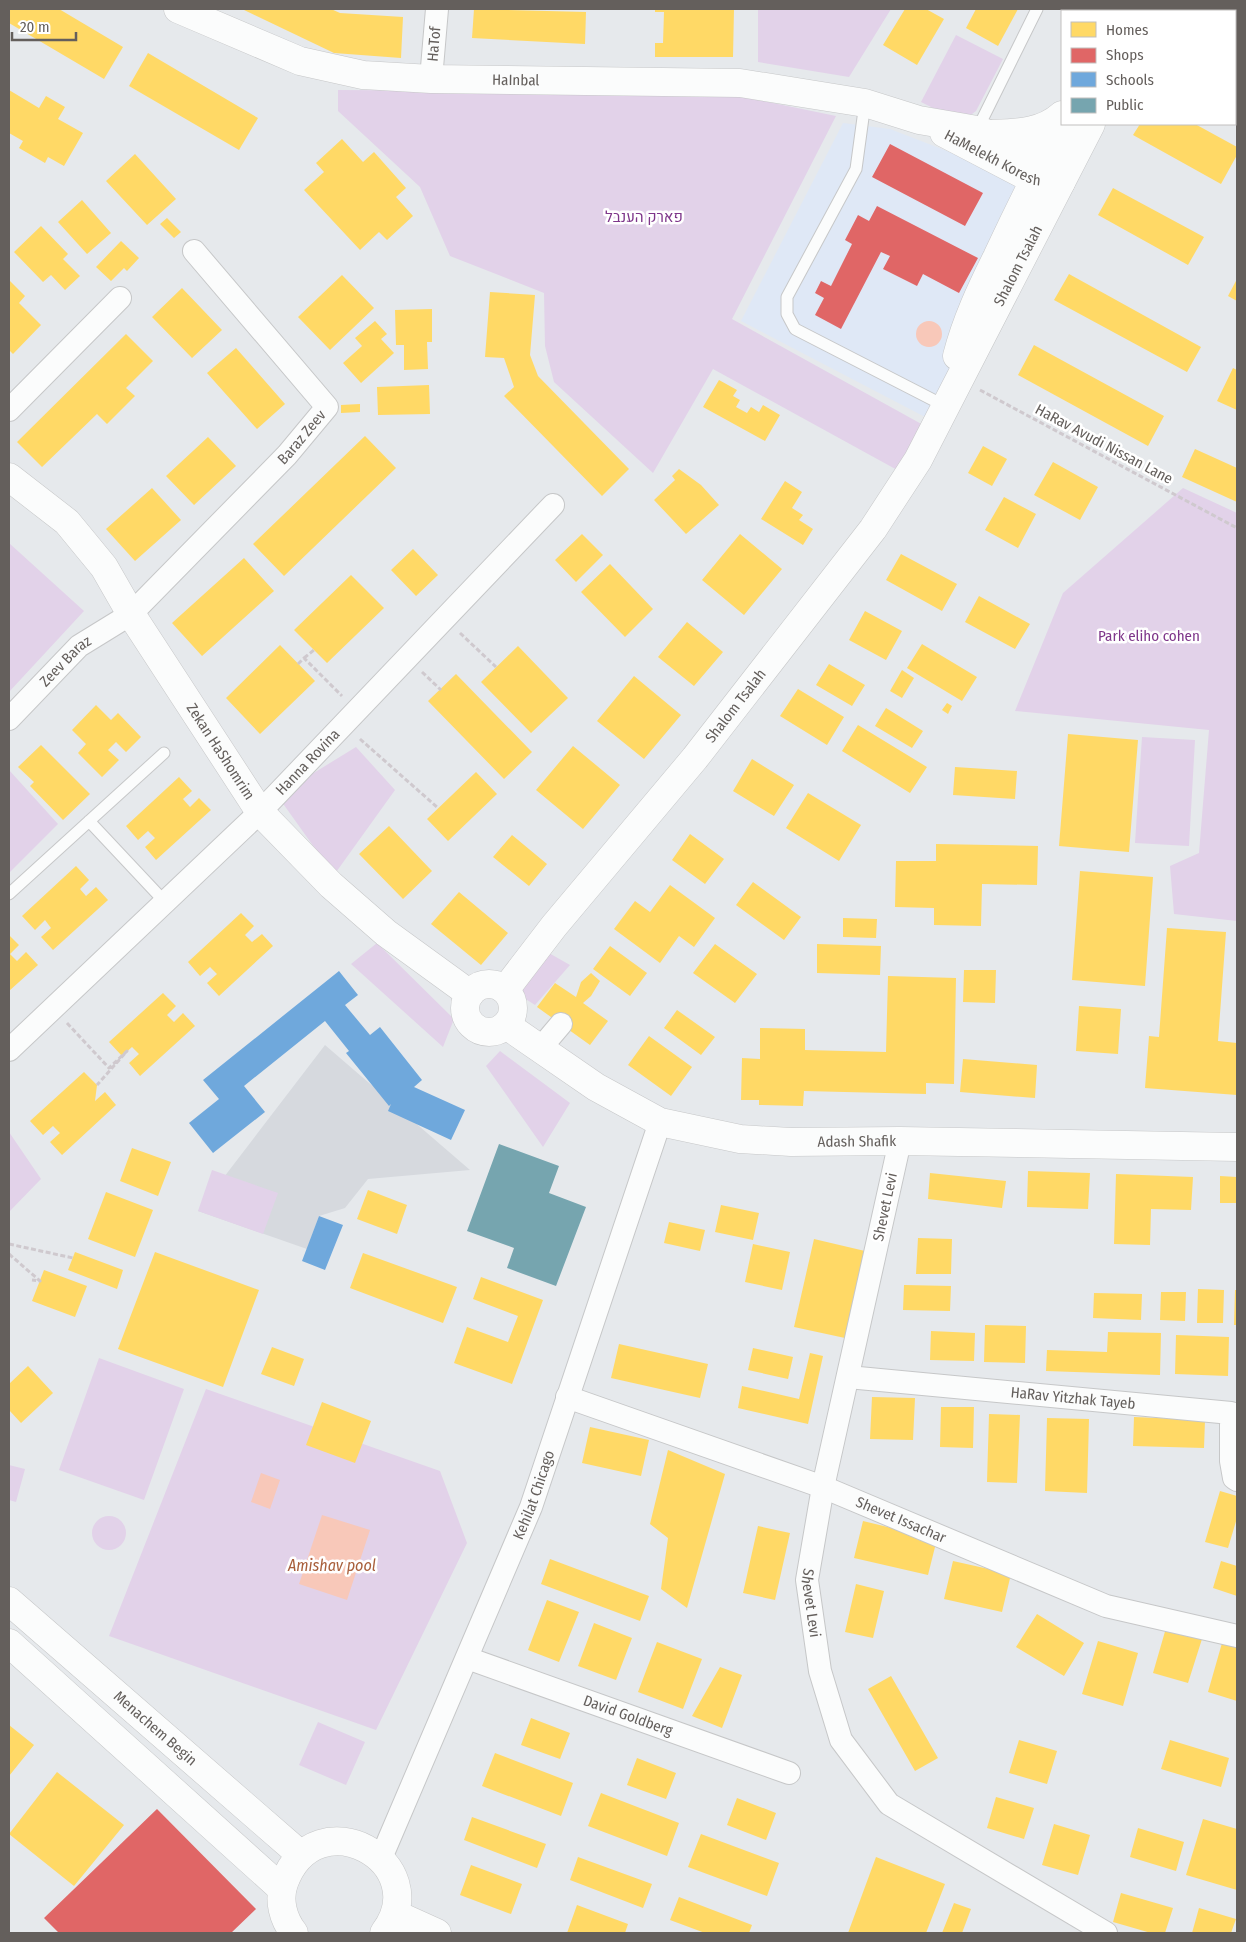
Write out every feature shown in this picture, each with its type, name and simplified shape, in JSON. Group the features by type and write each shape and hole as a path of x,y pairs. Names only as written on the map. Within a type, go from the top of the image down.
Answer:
{"street":[{"name":"HaInbal","path":"178,9 300,61 364,75 430,79 740,83 864,103"},
{"name":"HaTof","path":"430,79 437,9"},
{"name":"HaMelekh Koresh","path":"864,103 919,120 1061,182"},
{"path":"983,132 1018,133 1038,129 1061,116"},
{"name":"HaMelekh Koresh","path":"919,120 983,132 1039,171"},
{"name":"Shalom Tsalah","path":"945,406 967,323 1062,125"},
{"name":"Shalom Tsalah","path":"505,990 554,926 695,758 873,529 918,460 1090,125"},
{"name":"Baraz Zeev","path":"131,614 287,455 327,407 194,251"},
{"path":"9,410 120,298"},
{"name":"Zekan HaShomrim","path":"9,477 67,522 104,567 131,614 260,812 331,885 386,933 470,994"},
{"name":"Hanna Rovina","path":"9,1050 260,812 553,505"},
{"name":"Zeev Baraz","path":"9,720 79,646 131,614"},
{"path":"487,984 500,986 505,990 512,999 513,1010 506,1025 495,1031 476,1028 466,1012 467,1000 470,994 475,989 487,984"},
{"path":"540,1050 561,1024"},
{"name":"Adash Shafik","path":"506,1025 596,1087 660,1122 740,1139 791,1142 900,1141 1237,1147"},
{"name":"Kehilat Chicago","path":"381,1858 528,1513 660,1122"},
{"name":"Shevet Levi","path":"900,1141 823,1487 807,1580 820,1671 841,1740 889,1804 1106,1933"},
{"name":"HaRav Yitzhak Tayeb","path":"848,1377 1231,1413 1231,1462 1234,1478 1237,1480"},
{"name":"Shevet Issachar","path":"567,1397 823,1487 1106,1606 1237,1636"},
{"name":"Menachem Begin","path":"9,1601 301,1855"},
{"path":"9,1643 282,1889"},
{"name":"David Goldberg","path":"467,1658 789,1773"},
{"path":"289,1931 283,1909 282,1889 289,1870 301,1855 316,1845 333,1841 351,1842 367,1848 381,1858 391,1873 396,1886 390,1924 437,1933"}],"lane":[{"path":"983,132 1037,9"},
{"path":"864,103 856,169 787,297 787,314 795,329 945,406"},
{"path":"9,894 164,753"},
{"path":"89,821 165,902"}],"path":[{"name":"HaRav Avudi Nissan Lane","path":"959,379 1237,528"},
{"path":"445,618 496,667"},
{"path":"298,664 314,650"},
{"path":"304,658 350,717 438,808"},
{"path":"53,1008 109,1068 127,1051 97,1085"},
{"path":"9,1244 72,1258"},
{"path":"9,1254 40,1281 32,1280"}],"shaded area":[{"path":"843,123 890,129 1035,185 927,418 741,321"},
{"path":"325,1045 470,1170 368,1179 345,1208 319,1216 307,1249 198,1211"}],"green space":[{"path":"758,9 891,9 849,77 758,62"},
{"path":"956,35 1003,59 976,111 968,117 953,118 921,102"},
{"name":"פארק הענבל","path":"338,90 720,92 836,116 732,319 925,426 899,471 713,369 653,473 554,382 545,346 544,293 450,256 420,187 338,111"},
{"name":"Park eliho cohen","path":"1183,488 1237,513 1237,921 1174,914 1170,866 1199,853 1209,730 1015,711 1063,593"},
{"path":"9,543 84,611 9,692"},
{"path":"1142,737 1195,740 1189,846 1135,843"},
{"path":"356,747 395,790 334,875 284,805 273,798"},
{"path":"9,770 58,824 9,873"},
{"path":"377,943 454,1019 443,1047 351,964"},
{"path":"540,948 570,965 535,1005 507,987"},
{"path":"500,1051 570,1103 543,1147 486,1066"},
{"path":"9,1132 41,1179 9,1212"},
{"path":"212,1170 278,1193 263,1234 198,1211"},
{"path":"99,1358 184,1389 144,1500 59,1470"},
{"path":"206,1389 440,1471 467,1543 376,1730 109,1636"},
{"path":"9,1465 25,1469 16,1502 9,1500"},
{"path":"109,1516 121,1521 126,1533 121,1545 109,1550 97,1545 92,1533 97,1521"},
{"path":"318,1722 365,1742 346,1785 299,1765"}],"water":[{"path":"929,321 938,325 942,334 938,343 929,347 920,343 916,334 920,325"},
{"path":"261,1473 280,1480 270,1509 251,1502"},
{"name":"Amishav pool","path":"322,1515 370,1530 347,1600 299,1584"}],"building: Homes":[{"path":"9,9 59,9 123,47 104,79 9,23"},
{"path":"242,9 331,9 340,13 403,17 401,58 334,53"},
{"path":"474,9 586,12 585,44 472,38"},
{"path":"655,9 734,9 733,57 655,57 655,43 663,43 664,12 655,12"},
{"path":"905,9 926,9 944,19 917,65 883,45"},
{"path":"976,9 1018,9 998,46 966,28"},
{"path":"1236,32 1237,32 1236,68"},
{"path":"148,53 258,118 239,150 129,86"},
{"path":"9,90 39,108 46,96 65,107 58,119 83,133 64,166 48,157 45,163 19,148 23,141 9,133"},
{"path":"1139,125 1197,125 1237,147 1237,155 1221,184 1133,135"},
{"path":"342,139 363,162 374,152 406,188 396,197 413,216 387,240 379,232 360,250 304,190 324,172 316,163"},
{"path":"135,154 176,199 147,225 106,181"},
{"path":"1113,188 1204,237 1188,265 1098,215"},
{"path":"82,200 111,233 87,254 58,222"},
{"path":"167,218 181,232 174,238 160,224"},
{"path":"41,226 68,254 63,259 80,276 65,290 51,275 43,282 14,252"},
{"path":"121,241 139,258 127,271 124,268 111,281 96,267"},
{"path":"1069,274 1201,347 1187,372 1054,300"},
{"path":"342,275 374,308 330,350 298,317"},
{"path":"1237,279 1237,301 1228,296"},
{"path":"9,280 25,296 19,303 41,325 13,354 9,350"},
{"path":"182,288 222,330 192,358 152,317"},
{"path":"490,292 535,295 530,355 538,376 629,469 602,496 504,396 514,387 504,358 485,357"},
{"path":"432,309 432,342 427,342 428,369 404,370 404,345 396,345 395,310"},
{"path":"375,321 387,334 381,339 394,353 361,383 343,363 362,346 355,338"},
{"path":"126,334 153,361 126,388 135,396 107,424 97,414 42,467 17,442"},
{"path":"1034,345 1164,416 1148,446 1018,375"},
{"path":"236,348 285,404 257,429 207,373"},
{"path":"1233,368 1237,370 1237,410 1217,401"},
{"path":"719,380 737,390 733,396 740,400 736,407 747,413 751,407 759,412 763,405 780,415 765,441 703,407"},
{"path":"429,385 430,414 378,415 377,387"},
{"path":"360,404 360,412 341,413 341,405"},
{"path":"365,436 396,468 284,576 253,544"},
{"path":"208,437 236,466 194,505 166,476"},
{"path":"983,446 1007,459 992,486 968,473"},
{"path":"1195,449 1237,468 1237,502 1182,477"},
{"path":"1053,462 1098,487 1080,520 1034,495"},
{"path":"679,469 701,485 719,505 686,534 654,500 675,480 672,476"},
{"path":"785,481 802,492 792,508 803,515 799,520 813,529 803,545 761,519"},
{"path":"152,488 181,520 135,561 106,529"},
{"path":"1004,497 1036,514 1018,548 985,530"},
{"path":"582,534 603,555 576,582 555,560"},
{"path":"740,534 782,569 744,615 702,580"},
{"path":"413,549 438,575 416,596 391,570"},
{"path":"901,554 957,584 942,611 886,580"},
{"path":"244,558 274,591 202,656 172,623"},
{"path":"610,564 653,609 625,637 581,592"},
{"path":"351,575 384,608 327,663 294,630"},
{"path":"979,596 1030,624 1015,649 965,622"},
{"path":"865,611 902,631 886,660 849,640"},
{"path":"687,622 723,652 694,686 658,657"},
{"path":"922,644 977,677 962,701 907,668"},
{"path":"280,645 315,681 260,734 226,698"},
{"path":"518,646 568,698 531,733 481,682"},
{"path":"829,664 865,685 852,706 816,685"},
{"path":"902,670 914,678 902,698 890,691"},
{"path":"456,674 532,752 504,779 428,701"},
{"path":"634,676 681,715 644,759 597,721"},
{"path":"798,689 844,717 827,745 780,716"},
{"path":"947,703 952,706 948,714 942,710"},
{"path":"96,705 111,720 118,713 141,737 126,752 116,742 108,750 119,760 102,777 78,753 86,744 72,730"},
{"path":"886,708 923,731 912,748 875,726"},
{"path":"858,725 927,767 910,793 842,751"},
{"path":"1068,734 1138,740 1129,852 1059,846"},
{"path":"41,745 90,794 63,820 30,786 34,782 18,767"},
{"path":"573,746 620,785 583,829 536,790"},
{"path":"752,759 794,785 774,816 733,791"},
{"path":"955,767 1017,771 1015,799 953,795"},
{"path":"476,772 497,794 448,841 427,819"},
{"path":"179,777 192,791 183,799 190,807 199,798 211,810 156,860 145,847 155,838 148,831 138,840 126,826"},
{"path":"808,793 861,825 839,861 786,828"},
{"path":"389,826 432,871 403,899 359,854"},
{"path":"690,834 724,859 705,884 672,860"},
{"path":"512,835 547,864 529,886 493,857"},
{"path":"936,844 1038,846 1037,885 982,884 981,926 934,925 934,908 895,907 896,861 936,861"},
{"path":"76,866 89,880 80,889 86,896 96,887 108,900 53,950 41,937 51,928 45,920 35,930 22,916"},
{"path":"1080,871 1153,877 1145,986 1072,980"},
{"path":"753,882 801,917 784,940 736,905"},
{"path":"670,885 715,918 694,947 679,936 660,963 614,929 635,901 650,912"},
{"path":"459,892 508,933 481,965 431,924"},
{"path":"241,913 254,926 245,935 252,942 262,934 273,946 219,996 207,983 217,974 210,967 200,976 188,962"},
{"path":"843,918 877,919 876,938 843,937"},
{"path":"1167,928 1226,932 1218,1041 1237,1043 1237,1095 1145,1088 1149,1036 1159,1037"},
{"path":"9,935 19,945 10,954 17,961 26,952 38,965 9,991"},
{"path":"715,944 757,974 735,1003 693,973"},
{"path":"817,944 881,946 880,975 817,973"},
{"path":"610,946 647,973 630,996 593,969"},
{"path":"964,970 996,970 995,1003 963,1002"},
{"path":"591,973 600,981 591,996 583,1003 608,1021 590,1045 537,1007 555,983 576,997 581,982"},
{"path":"888,976 956,978 954,1084 926,1083 926,1094 804,1091 803,1106 759,1105 759,1100 741,1100 742,1058 760,1059 760,1028 805,1029 805,1050 886,1052"},
{"path":"163,993 176,1006 167,1015 174,1022 183,1013 195,1026 140,1076 129,1063 139,1054 132,1047 122,1056 109,1042"},
{"path":"1079,1006 1121,1009 1118,1054 1076,1051"},
{"path":"677,1010 715,1037 701,1055 664,1028"},
{"path":"649,1036 692,1067 671,1096 628,1065"},
{"path":"963,1059 1037,1065 1035,1098 960,1092"},
{"path":"84,1072 97,1085 95,1101 105,1092 116,1105 62,1155 50,1142 60,1133 53,1126 43,1135 30,1121"},
{"path":"132,1148 171,1162 158,1196 120,1181"},
{"path":"1028,1171 1090,1173 1088,1209 1027,1207"},
{"path":"930,1173 1006,1181 1002,1208 928,1199"},
{"path":"1116,1174 1193,1177 1191,1210 1151,1209 1150,1245 1114,1244"},
{"path":"1220,1176 1237,1177 1237,1203 1220,1203"},
{"path":"368,1190 407,1205 397,1234 357,1219"},
{"path":"106,1192 153,1210 135,1257 88,1239"},
{"path":"721,1205 759,1213 753,1240 715,1232"},
{"path":"669,1222 705,1230 700,1251 664,1243"},
{"path":"918,1238 952,1239 951,1274 916,1274"},
{"path":"814,1239 865,1251 845,1338 794,1327"},
{"path":"753,1244 790,1252 782,1290 745,1282"},
{"path":"75,1252 123,1270 117,1289 68,1270"},
{"path":"155,1252 259,1290 223,1387 118,1349"},
{"path":"363,1253 457,1287 443,1323 350,1288"},
{"path":"44,1270 87,1286 75,1317 32,1301"},
{"path":"481,1277 543,1300 512,1384 454,1363 467,1327 508,1342 518,1316 473,1299"},
{"path":"904,1285 951,1286 950,1311 903,1310"},
{"path":"1198,1289 1224,1290 1223,1323 1197,1323"},
{"path":"1235,1290 1237,1290 1237,1325 1234,1325"},
{"path":"1161,1292 1186,1292 1185,1321 1160,1320"},
{"path":"1094,1293 1142,1294 1141,1320 1093,1318"},
{"path":"985,1325 1026,1326 1025,1363 984,1362"},
{"path":"931,1331 975,1333 974,1361 930,1360"},
{"path":"1108,1332 1161,1333 1160,1375 1046,1371 1047,1350 1107,1352"},
{"path":"1176,1335 1229,1337 1228,1376 1175,1374"},
{"path":"619,1344 708,1364 700,1398 611,1378"},
{"path":"272,1347 304,1359 294,1386 261,1374"},
{"path":"753,1348 793,1357 788,1379 748,1370"},
{"path":"810,1353 823,1356 808,1424 738,1408 742,1386 799,1399"},
{"path":"28,1366 53,1393 21,1423 9,1410 9,1384"},
{"path":"872,1397 915,1398 913,1440 870,1439"},
{"path":"322,1402 371,1421 355,1463 306,1445"},
{"path":"941,1407 974,1407 973,1448 940,1447"},
{"path":"989,1414 1020,1415 1017,1483 987,1482"},
{"path":"1134,1417 1205,1420 1204,1448 1133,1446"},
{"path":"1047,1418 1089,1419 1087,1493 1045,1491"},
{"path":"590,1427 649,1440 641,1476 582,1463"},
{"path":"668,1450 725,1474 687,1608 661,1589 668,1538 650,1524"},
{"path":"1220,1491 1237,1496 1237,1518 1228,1548 1205,1542"},
{"path":"863,1521 937,1539 928,1575 854,1558"},
{"path":"758,1526 790,1533 775,1600 743,1593"},
{"path":"550,1559 649,1596 640,1621 541,1584"},
{"path":"953,1561 1011,1574 1002,1612 944,1599"},
{"path":"1221,1561 1237,1566 1237,1596 1213,1588"},
{"path":"856,1584 884,1591 873,1638 845,1632"},
{"path":"547,1600 579,1612 559,1662 528,1650"},
{"path":"1037,1614 1084,1643 1064,1676 1016,1647"},
{"path":"594,1623 632,1638 616,1680 578,1666"},
{"path":"1166,1628 1202,1639 1188,1683 1153,1673"},
{"path":"1098,1641 1138,1653 1123,1706 1082,1694"},
{"path":"657,1642 702,1659 683,1709 638,1692"},
{"path":"1222,1643 1237,1648 1237,1701 1208,1692"},
{"path":"720,1667 742,1675 722,1728 692,1716"},
{"path":"891,1676 938,1758 915,1771 868,1689"},
{"path":"531,1718 570,1733 560,1759 521,1745"},
{"path":"9,1725 34,1745 9,1776"},
{"path":"1019,1740 1057,1751 1047,1784 1009,1773"},
{"path":"1170,1740 1229,1758 1221,1787 1161,1769"},
{"path":"495,1753 573,1783 561,1816 482,1786"},
{"path":"637,1758 676,1773 666,1799 627,1785"},
{"path":"57,1772 124,1825 74,1886 9,1834"},
{"path":"601,1793 679,1823 667,1856 588,1826"},
{"path":"996,1797 1034,1808 1024,1839 987,1828"},
{"path":"737,1798 776,1813 766,1840 727,1825"},
{"path":"472,1817 546,1844 537,1868 464,1840"},
{"path":"1203,1819 1237,1829 1237,1890 1186,1875"},
{"path":"1054,1824 1090,1835 1078,1875 1042,1865"},
{"path":"1138,1828 1184,1842 1176,1871 1130,1857"},
{"path":"701,1834 779,1863 767,1896 688,1867"},
{"path":"578,1857 652,1884 643,1908 570,1880"},
{"path":"876,1857 945,1884 926,1933 848,1933"},
{"path":"471,1865 522,1884 511,1914 460,1895"},
{"path":"1121,1893 1173,1908 1165,1933 1151,1933 1113,1922"},
{"path":"679,1897 752,1925 749,1933 705,1933 670,1920"},
{"path":"954,1903 971,1909 962,1933 942,1933"},
{"path":"577,1905 628,1924 625,1933 567,1933"},
{"path":"1199,1908 1236,1919 1231,1933 1192,1933"}],"building: Shops":[{"path":"890,144 983,193 965,226 872,177"},
{"path":"877,206 978,258 959,293 923,274 917,286 883,269 890,256 881,252 841,329 815,315 824,298 815,293 821,281 831,286 852,244 845,240 858,215 869,221"},
{"path":"157,1809 256,1909 231,1933 59,1933 44,1918"}],"building: Schools":[{"path":"339,971 358,995 345,1005 370,1035 380,1027 422,1080 414,1087 465,1110 451,1140 388,1111 391,1104 389,1106 346,1053 349,1051 325,1021 244,1086 265,1112 213,1153 189,1123 219,1099 203,1080"},
{"path":"319,1216 343,1225 325,1270 302,1261"}],"building: Public":[{"path":"499,1144 559,1166 549,1193 586,1207 556,1286 507,1268 514,1248 467,1231"}]}
